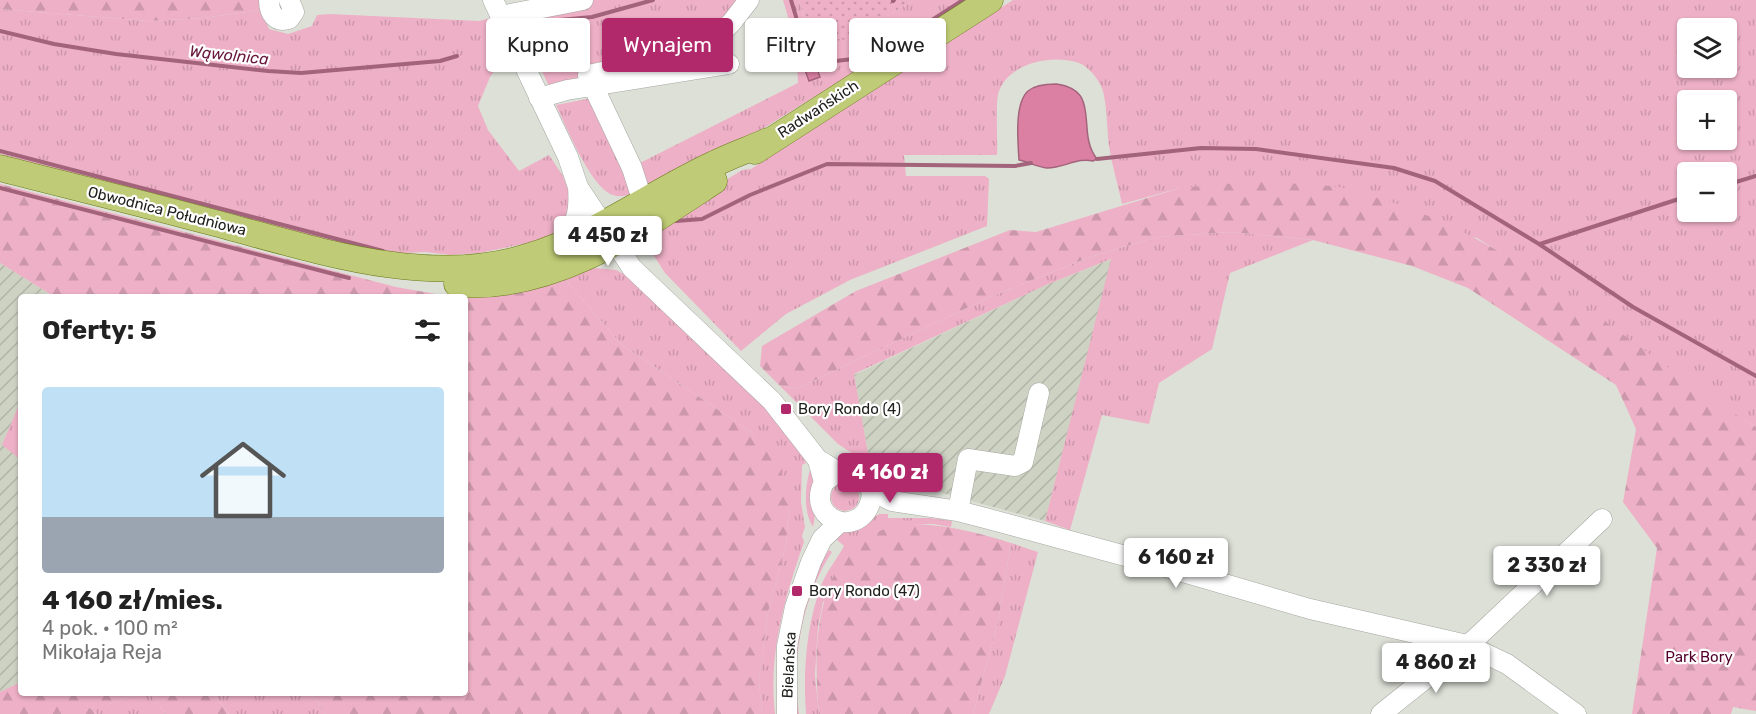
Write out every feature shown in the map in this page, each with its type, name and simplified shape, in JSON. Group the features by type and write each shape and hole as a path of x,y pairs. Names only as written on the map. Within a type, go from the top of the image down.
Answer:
{"main road":[{"name":"Radwańskich","path":"565,254 615,231 713,164 768,141 990,0"},
{"name":"Obwodnica Południowa","path":"0,168 334,254 379,270 428,281 465,285 511,281 565,254"}],"street":[{"path":"269,0 269,9 278,20 289,19 292,6"},
{"path":"583,0 496,8 568,157 578,188 579,209 565,254 624,264 632,268 811,435 818,460 832,476"},
{"path":"640,193 632,168 588,75 641,64 715,39 749,0"},
{"path":"538,99 567,90 680,72"},
{"path":"568,157 581,172 615,231 632,268"},
{"path":"578,188 639,256 690,322"},
{"path":"958,511 968,459 1015,466 1023,462 1039,393"},
{"path":"832,476 857,474 864,480 871,499"},
{"path":"832,476 820,497 833,518 859,519 871,499"},
{"path":"871,499 958,511 1166,567 1310,609 1467,645 1507,664 1576,714"},
{"name":"Bielańska","path":"788,714 786,669 791,624 800,591 833,518"},
{"path":"1381,714 1475,639 1602,519"}],"shaded area":[{"path":"806,72 818,72 820,77 809,81"},
{"path":"1056,84 1070,88 1079,94 1084,103 1088,137 1097,159 1047,168 1019,160 1018,123 1024,97 1034,87"},
{"path":"1112,259 1045,521 920,487 894,478 870,465 854,375 1046,285"},
{"path":"0,263 50,294 18,294 18,696 31,696 90,714 0,714"}],"green space":[{"path":"0,0 262,0 261,10 203,18 149,21 0,9"},
{"path":"551,0 756,0 733,26 733,18 602,18 602,72 604,72 549,86 542,72 590,72 590,18 516,18 511,7"},
{"path":"783,0 799,0 804,18 788,18"},
{"path":"799,0 914,0 886,18 849,18 849,41 837,39 837,18 804,18"},
{"path":"914,0 960,0 932,18 878,18 887,16"},
{"path":"1013,0 1756,0 1756,427 1710,399 1550,284 1477,238 1180,188 1122,204 1109,146 1103,91 1086,67 1069,60 1046,60 1034,63 1013,73 1005,81 998,96 997,155 904,155 906,176 985,176 989,179 987,226 850,280 786,314 741,351 665,273 651,251 651,241 663,220 742,170 751,169 901,72 946,72 946,43"},
{"path":"0,9 149,21 203,18 261,10 269,29 288,34 312,26 317,15 330,14 479,21 486,19 486,72 494,72 478,106 488,130 519,171 549,155 563,176 572,200 564,230 526,250 523,244 479,253 380,254 0,154"},
{"path":"849,25 849,72 854,72 751,136 646,191 640,163 798,83 797,72 837,72 837,28"},
{"path":"592,98 636,192 616,196 596,181 580,155 556,105"},
{"name":"Park Bory","path":"1259,181 1350,189 1436,219 1484,243 1531,271 1756,427 1756,711 1733,707 1731,714 1632,714 1657,548 1623,502 1636,429 1616,385 1468,288 1412,266 1313,240 1232,232 1157,237 1090,257 990,297 796,389 779,385 760,366 762,346 856,291 1010,230 1036,232 1180,188"},
{"path":"0,184 396,287 436,294 50,294 0,263"},
{"path":"1232,232 1313,240 1230,273 1212,349 1159,383 1149,424 1102,415 1070,530 1045,521 1111,259 1046,285 854,374 870,465 838,444 779,385 796,389 990,297 1090,257 1157,237"},
{"path":"596,268 616,270 631,278 674,322 744,384 789,434 806,463 802,465 801,502 805,527 802,536 804,542 790,584 776,648 773,692 775,714 762,714 759,681 768,612 786,545 789,507 754,434 622,345 563,277 578,271"},
{"path":"563,277 622,345 754,434 781,469 789,507 786,545 768,612 759,681 762,714 326,714 312,696 468,696 468,297 491,296 539,286"},
{"path":"18,407 18,458 2,445"},
{"path":"810,470 815,489 813,527 806,499"},
{"path":"845,483 855,487 859,497 855,507 845,511 835,507 831,497 835,487"},
{"path":"880,514 888,514 888,518 930,518 952,521 951,527 908,524 823,602 818,627 815,675 819,714 806,714 805,666 809,633 821,586 844,546 836,539 844,530"},
{"path":"908,524 960,529 1011,543 998,622 973,714 819,714 817,655 820,625 826,596 837,570 854,548 877,532"},
{"path":"1011,543 1038,552 1005,676 989,714 973,714 998,622"},
{"path":"829,550 832,552 813,589 801,630 797,673 799,714 795,714 793,668 797,634 815,575"},
{"path":"18,683 18,696 130,696 107,705 86,705 97,714 0,714 0,692"},
{"path":"130,696 151,696 166,714 97,714 86,705 107,705"},
{"path":"151,696 214,696 229,714 166,714"},
{"path":"214,696 312,696 326,714 229,714"}],"waterway":[{"name":"Wąwolnica","path":"581,18 653,0"},
{"path":"791,0 796,18"},
{"path":"837,61 870,57 882,52 963,0"},
{"name":"Wąwolnica","path":"0,31 54,44 116,54 301,73 440,61 457,56"},
{"path":"1097,159 1201,148 1256,149 1394,168 1435,181 1539,244 1633,307 1756,376"},
{"path":"0,151 383,251"},
{"path":"676,221 702,219 750,195 827,164 1015,166 1031,163"},
{"path":"1737,182 1756,176"},
{"path":"0,188 349,278"},
{"path":"1540,244 1677,200"}],"place":[{"name":"Bory Rondo (4)","path":"786,409"},
{"name":"Bory Rondo (47)","path":"797,591"}]}
